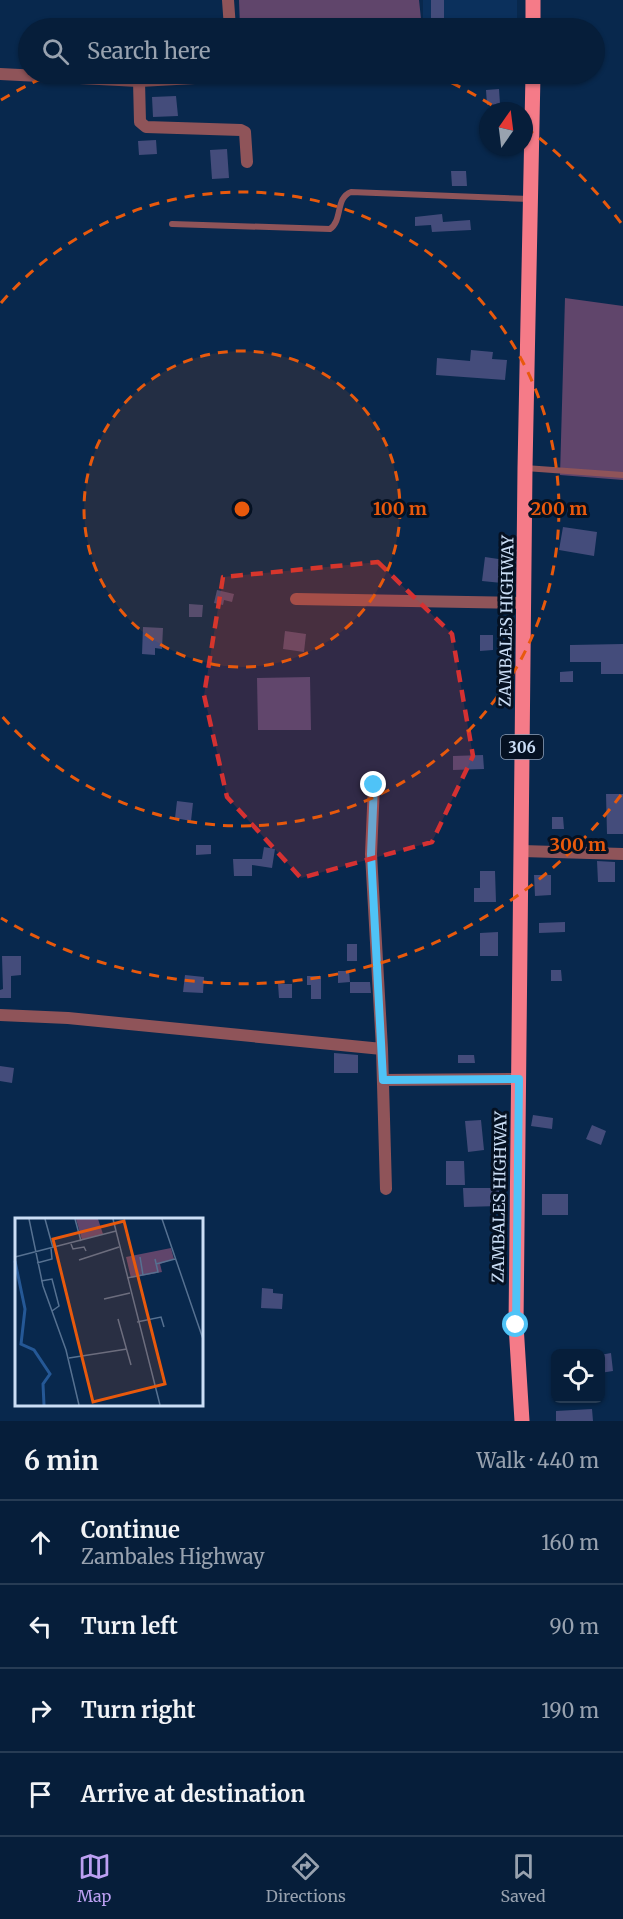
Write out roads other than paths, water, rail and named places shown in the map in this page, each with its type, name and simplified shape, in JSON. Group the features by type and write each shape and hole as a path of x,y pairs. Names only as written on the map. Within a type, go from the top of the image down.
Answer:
{"main road":[{"path":"533,0 533,18"},
{"name":"ZAMBALES HIGHWAY","path":"522,1421 516,1325 525,468 532,84"}],"street":[{"path":"228,0 229,18"},
{"path":"0,74 18,75"},
{"path":"139,84 142,125 242,130 247,138 247,162"},
{"path":"296,598 524,603"},
{"path":"374,785 371,854 382,1049 386,1189"},
{"path":"522,851 623,854"},
{"path":"0,1016 68,1018 382,1049"},
{"path":"383,1080 519,1079"}],"lane":[{"path":"172,224 330,229 334,226 342,198 351,192 530,199"},
{"path":"525,468 623,475"}]}
